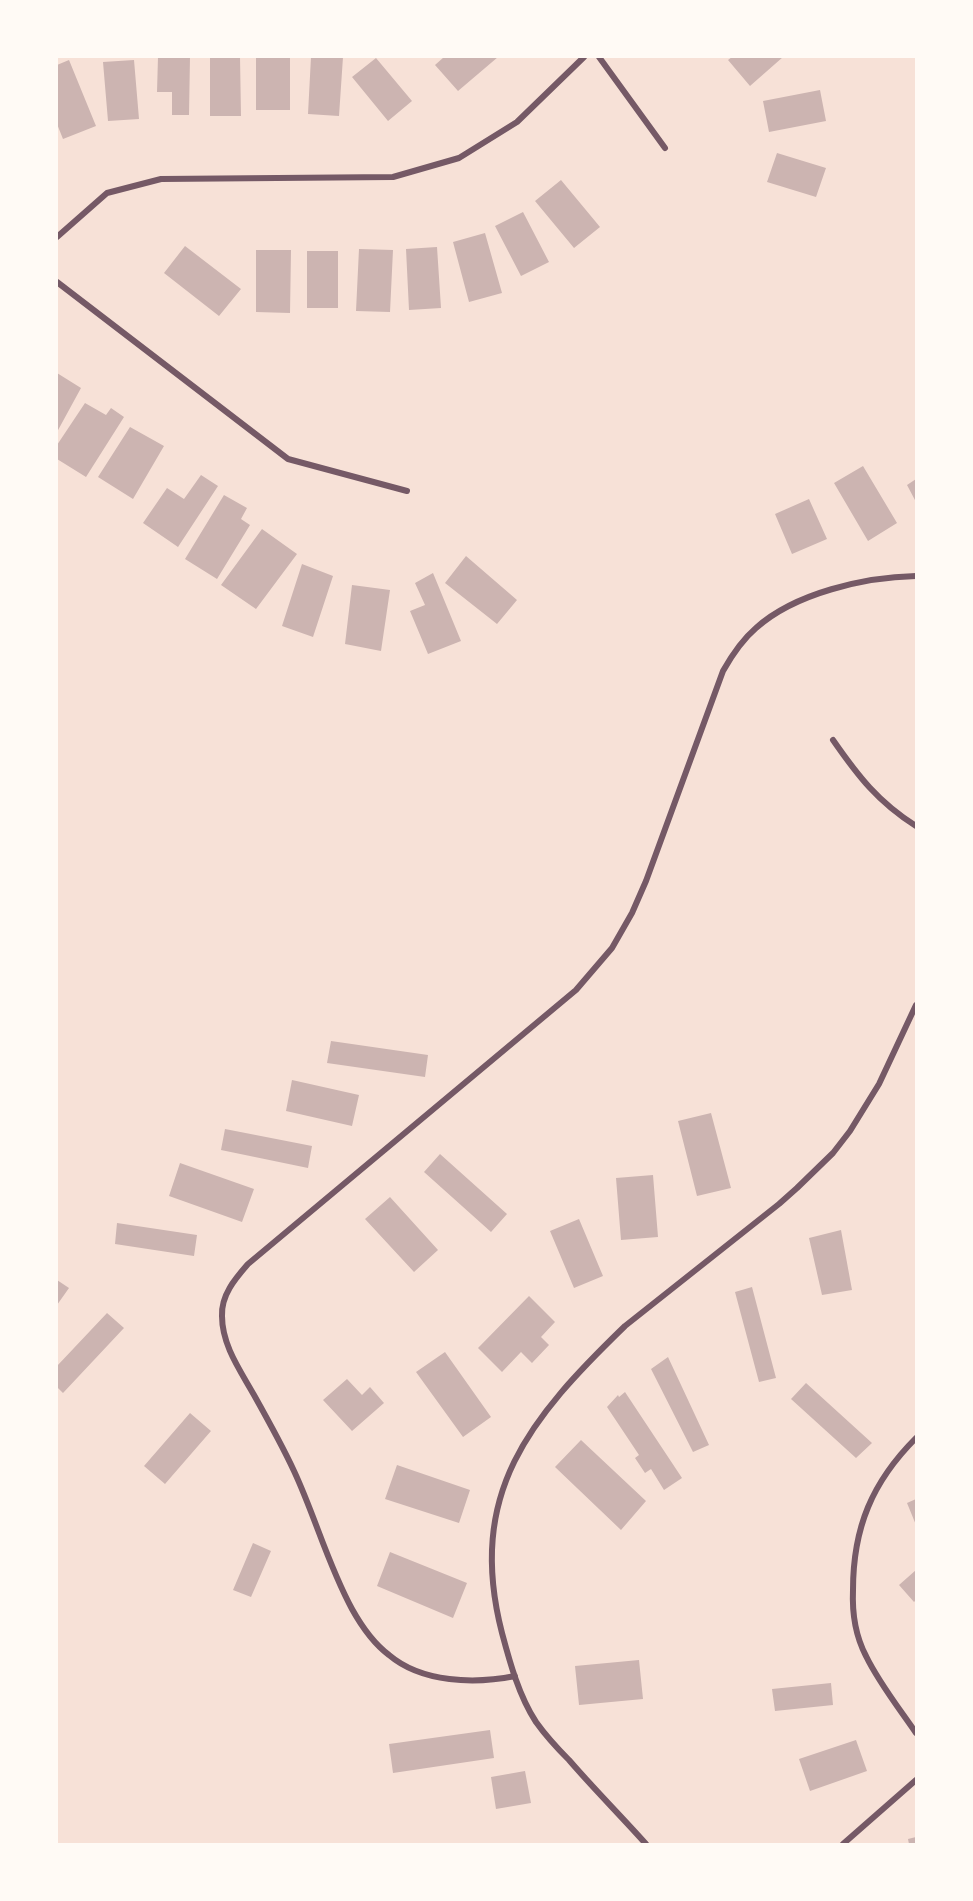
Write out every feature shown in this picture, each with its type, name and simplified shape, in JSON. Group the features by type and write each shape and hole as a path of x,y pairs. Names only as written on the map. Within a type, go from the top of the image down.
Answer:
{"street":[{"path":"57,237 107,193 161,179 393,177 459,158 517,122 584,57"},
{"path":"599,57 665,148"},
{"path":"57,282 288,459 407,491"},
{"path":"515,1676 491,1681 470,1681 427,1674 407,1667 390,1657 363,1628 323,1544 296,1475 224,1337 221,1314 226,1294 248,1264 576,990 604,959 624,929 646,881 723,671 750,633 768,618 825,591 866,582 916,576"},
{"path":"833,740 873,793 894,812 916,826"},
{"path":"646,1844 544,1734 515,1676 498,1614 492,1580 492,1545 501,1493 513,1461 540,1419 571,1382 625,1326 785,1198 833,1153 850,1131 879,1084 916,1005"},
{"path":"916,1438 888,1473 868,1506 854,1556 853,1600 858,1638 866,1656 916,1733"},
{"path":"843,1844 916,1780"}],"building":[{"path":"158,57 190,57 189,115 172,115 172,92 157,92"},
{"path":"210,57 240,57 241,116 210,116"},
{"path":"256,57 290,57 290,110 256,110"},
{"path":"311,57 343,57 339,116 308,114"},
{"path":"444,57 498,57 458,91 435,65"},
{"path":"732,57 783,57 750,86 728,60"},
{"path":"376,58 412,101 388,121 352,77"},
{"path":"69,60 96,126 63,139 57,124 57,65"},
{"path":"134,60 139,119 108,121 103,62"},
{"path":"820,90 826,121 769,132 763,101"},
{"path":"777,153 826,168 816,197 767,182"},
{"path":"561,180 600,227 574,248 535,201"},
{"path":"523,212 549,262 521,276 495,226"},
{"path":"485,233 502,293 469,302 453,242"},
{"path":"185,246 241,289 219,316 164,273"},
{"path":"437,247 441,308 409,310 406,249"},
{"path":"359,249 393,250 390,312 356,311"},
{"path":"256,250 291,250 290,313 256,312"},
{"path":"307,251 338,251 338,308 307,308"},
{"path":"57,373 81,388 57,432"},
{"path":"85,403 106,415 111,408 124,417 86,477 57,459 57,445"},
{"path":"130,427 164,446 133,499 98,477"},
{"path":"863,466 897,523 868,541 834,483"},
{"path":"201,475 218,486 178,547 143,523 167,488 184,499"},
{"path":"916,479 916,502 907,485"},
{"path":"224,495 247,508 241,519 250,525 217,579 185,559"},
{"path":"809,499 827,539 792,554 775,514"},
{"path":"262,529 297,554 256,609 221,585"},
{"path":"466,556 517,600 497,624 445,583"},
{"path":"302,564 333,576 313,637 282,626"},
{"path":"433,573 461,641 428,654 410,611 425,605 415,583"},
{"path":"352,585 390,590 381,651 345,644"},
{"path":"331,1041 428,1055 425,1077 327,1063"},
{"path":"292,1080 359,1095 352,1126 286,1111"},
{"path":"711,1113 731,1188 697,1196 678,1121"},
{"path":"225,1129 312,1146 308,1168 221,1150"},
{"path":"440,1154 507,1214 491,1232 424,1172"},
{"path":"180,1163 254,1189 242,1222 169,1196"},
{"path":"653,1175 658,1237 621,1240 616,1178"},
{"path":"390,1197 438,1250 414,1272 365,1219"},
{"path":"579,1219 603,1276 574,1288 550,1231"},
{"path":"117,1223 197,1235 194,1256 115,1244"},
{"path":"841,1230 852,1290 822,1295 809,1238"},
{"path":"57,1280 69,1288 57,1305"},
{"path":"752,1287 776,1378 759,1382 735,1292"},
{"path":"529,1296 555,1322 541,1337 549,1345 532,1363 521,1352 502,1372 478,1348"},
{"path":"107,1313 124,1328 63,1393 57,1387 57,1366"},
{"path":"445,1352 491,1417 463,1437 416,1372"},
{"path":"668,1357 709,1445 693,1452 651,1369"},
{"path":"347,1379 362,1395 370,1387 384,1403 352,1431 323,1400"},
{"path":"806,1383 872,1443 856,1458 791,1399"},
{"path":"625,1392 682,1478 664,1490 651,1469 645,1473 635,1458 639,1455 607,1407 618,1395 619,1397"},
{"path":"190,1413 211,1431 165,1484 144,1466"},
{"path":"581,1440 646,1501 621,1530 555,1467"},
{"path":"397,1465 470,1490 459,1523 385,1499"},
{"path":"916,1499 916,1525 907,1503"},
{"path":"253,1543 271,1551 251,1597 233,1590"},
{"path":"390,1552 467,1583 453,1618 377,1586"},
{"path":"916,1570 916,1600 914,1602 899,1585"},
{"path":"639,1660 643,1699 579,1705 575,1666"},
{"path":"831,1683 833,1705 775,1711 772,1689"},
{"path":"490,1730 494,1758 393,1773 389,1744"},
{"path":"856,1740 867,1771 810,1791 799,1759"},
{"path":"525,1771 531,1803 496,1809 491,1777"},
{"path":"916,1837 916,1844 909,1844 908,1839"}]}
